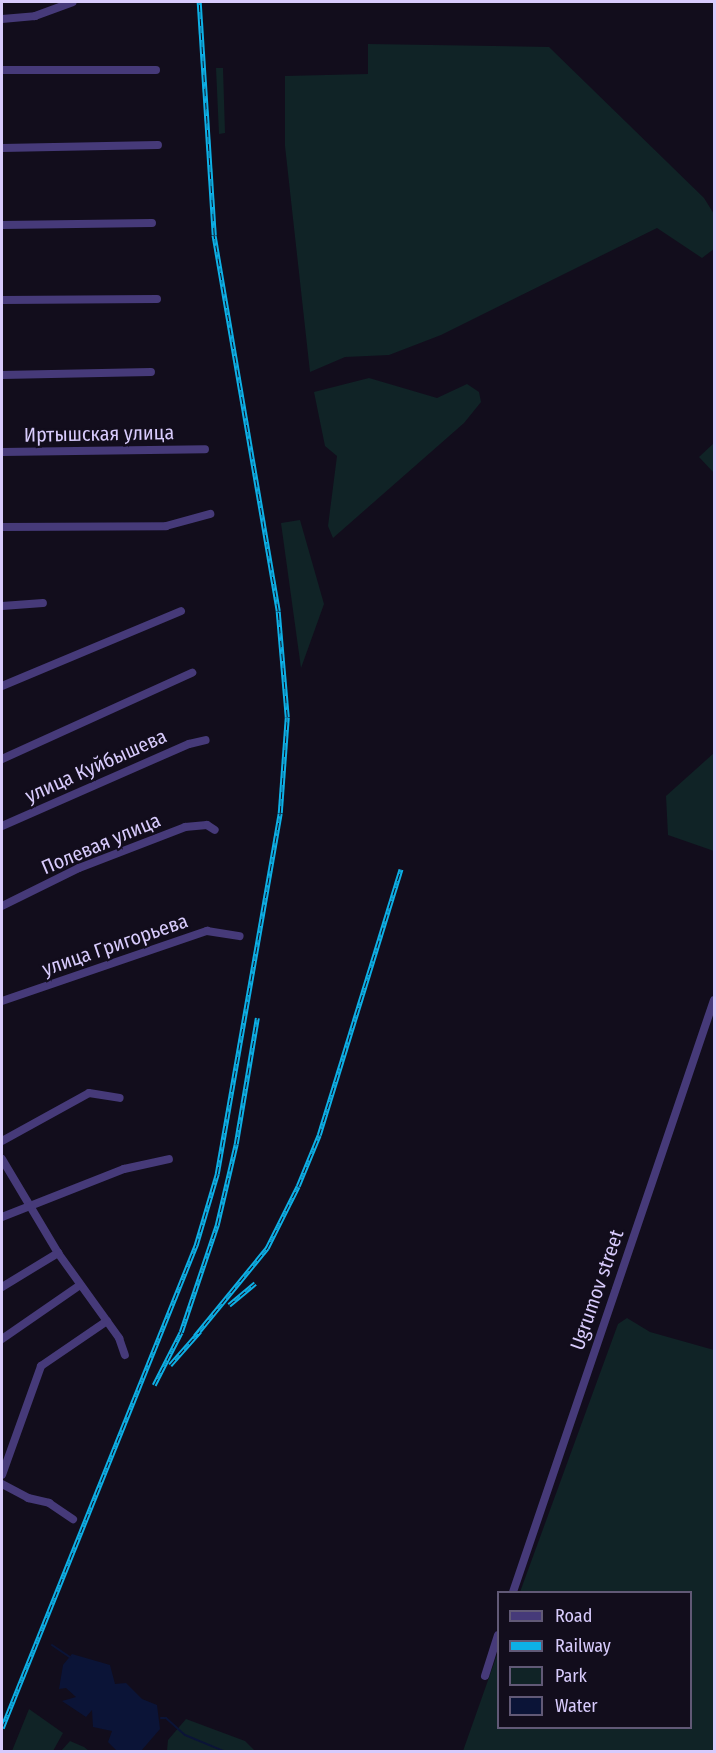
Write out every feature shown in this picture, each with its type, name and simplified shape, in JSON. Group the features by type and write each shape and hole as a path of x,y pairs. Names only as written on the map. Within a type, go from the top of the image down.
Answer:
{"street":[{"path":"2,19 35,16 72,2"},
{"path":"2,70 156,70"},
{"path":"2,148 158,145"},
{"path":"2,225 152,223"},
{"path":"2,300 157,299"},
{"path":"2,375 151,372"},
{"name":"Иртышская улица","path":"2,452 201,449"},
{"path":"2,527 166,526 210,514"},
{"path":"2,606 44,603"},
{"path":"2,686 181,611"},
{"path":"2,759 192,674"},
{"name":"улица Куйбышева","path":"2,826 189,744 206,740"},
{"name":"Полевая улица","path":"2,906 79,868 184,828 207,825 215,830"},
{"name":"улица Григорьева","path":"2,1001 207,931 240,936"},
{"name":"Ugrumov street","path":"514,1591 714,1000"},
{"path":"2,1141 88,1093 120,1098"},
{"path":"2,1159 58,1253 107,1321 126,1355"},
{"path":"2,1217 124,1168 169,1159"},
{"path":"2,1287 58,1253"},
{"path":"2,1339 80,1285"},
{"path":"2,1475 41,1366 107,1321"},
{"path":"2,1484 28,1498 49,1503 73,1519"},
{"path":"485,1676 497,1638"}],"green space":[{"path":"368,44 549,47 704,198 714,214 714,249 702,258 657,228 441,335 389,355 345,357 310,372 285,146 285,76 368,74"},
{"path":"216,68 223,68 225,133 219,134"},
{"path":"369,378 437,398 467,384 479,392 481,402 464,423 333,538 328,526 337,456 325,446 314,392"},
{"path":"714,443 714,473 699,457"},
{"path":"300,520 324,604 301,668 281,523"},
{"path":"714,753 714,851 668,835 666,796"},
{"path":"627,1318 650,1332 714,1350 714,1751 463,1751 497,1655 497,1729 692,1729 692,1591 520,1591 618,1324"},
{"path":"29,1709 63,1733 53,1751 12,1751"},
{"path":"186,1719 245,1741 255,1751 167,1751 168,1740"},
{"path":"70,1741 84,1747 89,1751 61,1751"}],"water":[{"path":"72,1654 110,1665 115,1684 126,1683 142,1699 157,1705 160,1729 141,1751 117,1751 108,1742 112,1731 93,1727 92,1710 86,1717 62,1701 76,1697 66,1688 59,1689 63,1665"}],"waterway":[{"path":"52,1645 70,1657"},
{"path":"161,1718 166,1718 185,1735 226,1752"}],"railway":[{"path":"2,1728 196,1245 217,1174 280,813 287,717 278,611 214,235 199,2"},
{"path":"195,1336 267,1248 298,1186 319,1135 401,869"},
{"path":"154,1385 181,1332 217,1225 236,1144 257,1018"},
{"path":"229,1305 255,1283"},
{"path":"170,1365 200,1331"}]}
